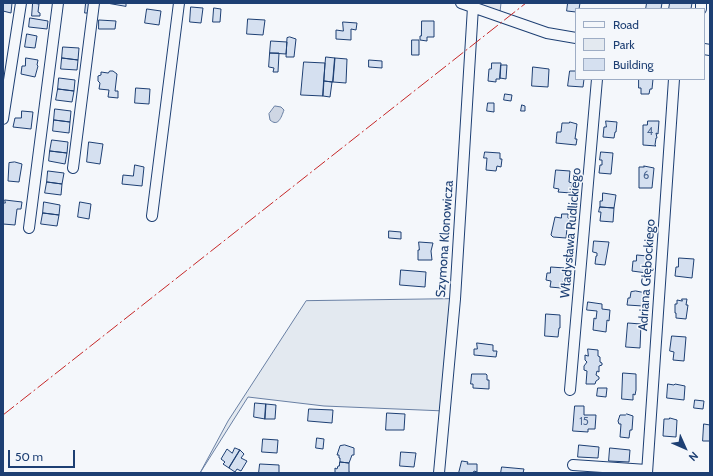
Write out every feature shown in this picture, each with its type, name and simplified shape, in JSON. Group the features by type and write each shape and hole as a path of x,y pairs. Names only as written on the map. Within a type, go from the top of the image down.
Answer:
{"street":[{"path":"3,119 21,3"},
{"path":"29,228 58,3"},
{"path":"73,168 94,3"},
{"path":"152,216 179,3"},
{"path":"461,3 547,33 575,38"},
{"name":"Szymona Klonowicza","path":"439,473 455,299 473,7"},
{"name":"Władysława Rudlickiego","path":"570,390 597,80"},
{"name":"Adriana Głębockiego","path":"647,472 674,80"},
{"path":"573,465 647,472"}],"green space":[{"path":"455,299 445,411 324,406 248,397 200,473 228,421 306,301"}],"shaded area":[{"path":"476,3 501,3 500,12"},
{"path":"275,106 281,107 284,110 279,121 275,123 270,120 269,114"}],"building":[{"path":"3,3 12,3 11,13 3,11"},
{"path":"33,3 39,4 38,12 40,13 40,16 32,16"},
{"path":"86,3 92,3 91,13 85,13"},
{"path":"107,3 126,3 126,6"},
{"path":"568,3 580,3 579,8 575,8 575,12 567,11"},
{"path":"647,3 662,3 661,8 646,8"},
{"path":"670,3 692,3 691,8 669,8"},
{"path":"191,7 203,8 201,23 190,22"},
{"path":"214,8 221,9 220,22 213,22"},
{"path":"147,9 161,11 159,25 145,23"},
{"path":"30,18 48,21 47,29 29,27"},
{"path":"248,19 265,20 263,35 247,34"},
{"path":"99,20 116,21 115,29 99,29"},
{"path":"422,21 434,21 434,37 427,37 427,41 420,40"},
{"path":"343,22 357,23 356,30 351,29 351,40 336,39 336,30 343,31"},
{"path":"27,34 37,36 35,48 25,47"},
{"path":"290,37 296,39 294,57 286,57 287,38"},
{"path":"412,40 419,40 419,55 412,55"},
{"path":"271,41 287,42 286,54 270,53"},
{"path":"63,47 79,48 78,60 62,58"},
{"path":"270,53 279,53 278,72 273,72 274,68 269,67"},
{"path":"326,57 335,58 333,82 324,81"},
{"path":"26,58 38,60 35,77 21,74 22,66 25,66"},
{"path":"62,58 78,60 77,70 61,69"},
{"path":"335,58 347,59 346,83 333,82"},
{"path":"369,60 382,61 382,68 369,67"},
{"path":"304,62 325,63 323,96 301,95"},
{"path":"492,63 501,63 500,79 496,79 496,82 488,81 489,69 491,69"},
{"path":"501,65 507,65 506,79 500,78"},
{"path":"533,67 549,69 548,87 532,86"},
{"path":"110,71 117,74 115,91 118,91 118,98 108,97 109,90 99,89 100,83 98,81 98,76 101,75 101,72 108,73"},
{"path":"570,71 575,71 575,80 584,80 583,87 568,86"},
{"path":"59,78 75,80 74,91 58,89"},
{"path":"639,80 653,80 652,89 650,89 649,94 641,94 641,88 639,88"},
{"path":"324,81 332,82 330,97 323,96"},
{"path":"136,88 150,89 149,104 135,103"},
{"path":"58,89 74,91 72,102 56,100"},
{"path":"505,94 512,95 511,101 504,100"},
{"path":"488,103 494,103 494,112 487,111"},
{"path":"522,105 525,106 525,111 521,111"},
{"path":"55,109 71,111 70,122 54,120"},
{"path":"22,111 33,112 31,129 13,127 15,118 21,118"},
{"path":"54,120 70,122 69,133 53,131"},
{"path":"606,121 617,122 614,138 603,137"},
{"path":"648,121 659,121 658,134 656,133 656,146 643,145 643,125 647,125"},
{"path":"570,122 577,124 575,139 577,139 576,145 556,143 557,132 561,132 562,123"},
{"path":"52,140 68,142 67,153 50,151"},
{"path":"89,142 103,144 100,164 87,162"},
{"path":"50,151 67,153 65,164 49,161"},
{"path":"485,152 500,153 500,159 502,159 501,167 497,166 496,171 486,170 487,158 484,158"},
{"path":"601,152 613,153 611,174 599,173 600,165 602,165 602,160 600,160"},
{"path":"15,162 22,164 19,182 8,181 9,163"},
{"path":"135,165 144,167 142,186 122,184 123,175 133,176"},
{"path":"644,166 654,168 652,188 639,188 639,167"},
{"path":"556,170 570,171 569,182 572,183 571,193 558,192 559,189 554,188"},
{"path":"48,171 64,173 62,184 47,182"},
{"path":"47,182 62,184 61,195 45,193"},
{"path":"603,193 616,195 614,208 600,207 600,201 602,201"},
{"path":"5,200 22,202 21,209 17,209 15,225 3,224 3,203 5,203"},
{"path":"44,202 60,205 59,215 43,213"},
{"path":"80,202 91,204 89,219 78,217"},
{"path":"600,207 614,208 613,222 600,221"},
{"path":"43,213 59,215 57,226 41,224"},
{"path":"562,214 568,214 568,218 571,219 570,228 567,228 566,238 553,237 551,235 555,217 561,218"},
{"path":"389,231 401,232 401,239 389,238"},
{"path":"594,241 609,242 605,265 595,264 597,253 593,252"},
{"path":"419,242 433,243 431,251 432,260 418,260"},
{"path":"637,255 647,256 647,273 632,271 633,261 636,261"},
{"path":"679,258 694,259 692,278 675,276"},
{"path":"551,267 565,268 565,283 562,282 561,288 550,287 551,281 546,280 547,273 550,273"},
{"path":"401,270 426,272 425,287 400,285"},
{"path":"636,291 646,293 646,299 644,298 643,306 627,305 631,292"},
{"path":"682,299 687,299 686,305 688,305 686,319 676,318 675,313 675,304 677,304 677,300 682,301"},
{"path":"588,302 602,304 602,309 610,310 606,332 593,330 594,318 596,319 597,311 587,310"},
{"path":"546,314 560,315 558,337 545,336"},
{"path":"628,323 641,324 640,348 626,347"},
{"path":"672,336 686,337 684,361 673,360 674,352 670,351"},
{"path":"477,343 493,345 493,351 497,351 496,357 474,355 474,349 477,349"},
{"path":"588,349 598,350 598,356 600,357 600,362 602,363 602,365 599,366 599,372 597,371 596,375 599,379 595,384 586,384 587,371 584,370 584,366 587,362 585,360 585,355 588,356"},
{"path":"623,373 636,374 636,390 635,395 633,394 633,400 622,399"},
{"path":"472,374 486,374 487,380 489,380 489,389 473,388 473,384 471,384"},
{"path":"668,384 685,386 684,400 667,398"},
{"path":"598,388 607,388 606,397 597,396"},
{"path":"695,400 704,401 703,409 694,408"},
{"path":"255,403 266,404 265,419 254,417"},
{"path":"266,404 276,405 275,419 265,419"},
{"path":"575,406 584,406 584,415 596,415 595,429 588,429 588,432 573,431"},
{"path":"309,409 333,410 332,423 308,421"},
{"path":"387,413 405,414 404,430 386,430"},
{"path":"627,414 633,416 632,430 630,430 629,438 620,437 621,424 619,424 618,421 620,415"},
{"path":"670,418 677,420 676,437 663,436 664,419"},
{"path":"704,424 710,425 710,441 703,441"},
{"path":"317,438 324,439 323,449 316,448"},
{"path":"263,439 278,440 277,453 262,452"},
{"path":"345,445 354,448 354,455 352,455 349,463 340,462 339,455 337,455 340,446"},
{"path":"579,445 599,447 598,458 578,457"},
{"path":"235,448 240,450 229,468 223,464 225,462 221,459 227,449 232,453"},
{"path":"610,448 630,450 629,462 609,461"},
{"path":"240,450 244,454 241,458 247,461 241,471 237,469 235,472 229,468"},
{"path":"401,452 416,453 414,467 400,466"},
{"path":"462,461 468,462 467,464 477,464 477,472 459,473"},
{"path":"340,462 349,463 349,472 351,473 335,473 335,468 337,469"},
{"path":"260,464 279,465 279,473 259,473"},
{"path":"502,467 524,469 523,473 501,473"}],"power":[{"path":"3,415 526,3"}]}
